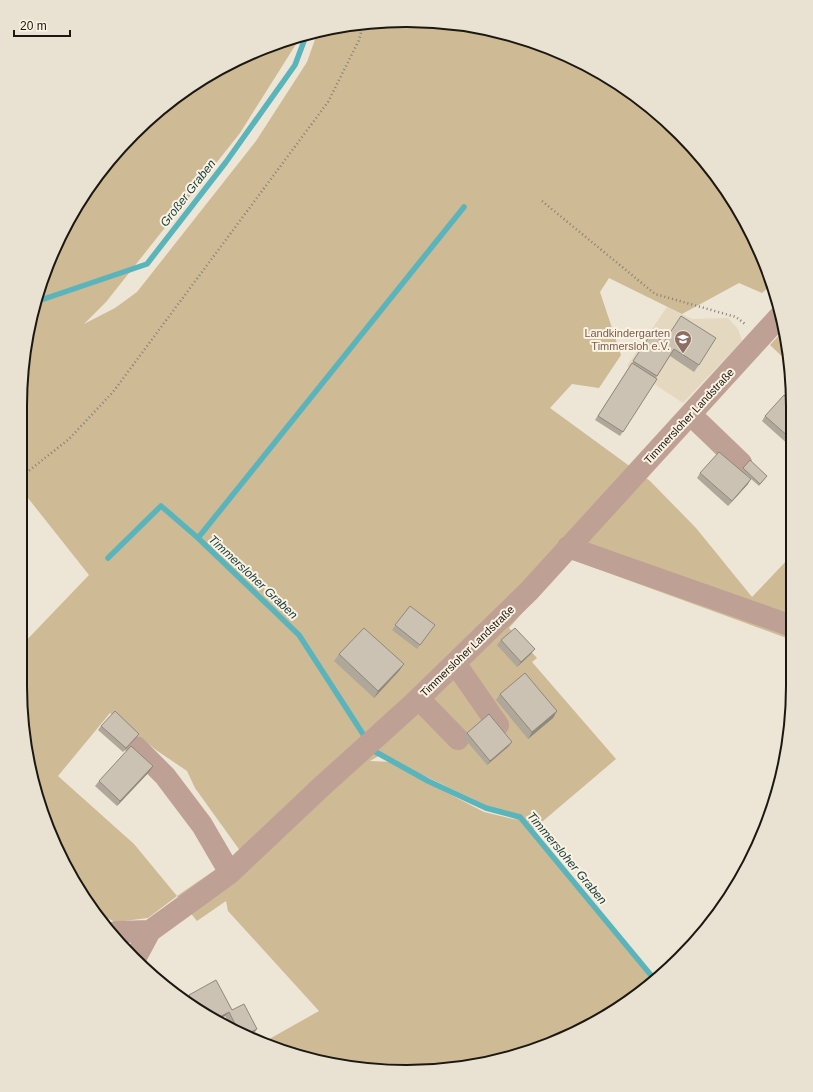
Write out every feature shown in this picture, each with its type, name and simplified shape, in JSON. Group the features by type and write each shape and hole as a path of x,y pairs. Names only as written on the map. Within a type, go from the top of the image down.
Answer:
{"street":[{"name":"Timmersloher Landstraße","path":"150,931 230,873 320,788 419,698 529,591 776,320"},
{"path":"691,415 741,463"},
{"path":"568,547 786,624"},
{"path":"455,663 498,725"},
{"path":"419,698 458,739"},
{"path":"136,747 165,776 202,825 230,873"},
{"path":"118,932 150,931 138,954"}],"path":[{"path":"27,472 69,439 113,392 328,102 359,40 362,30"},
{"path":"542,201 655,294 736,317 760,338"}],"shaded area":[{"path":"406,27 456,30 481,34 528,47 574,66 596,78 638,105 675,138 692,156 708,175 735,217 757,261 767,288 762,293 739,283 682,314 609,278 600,292 621,355 599,388 572,384 550,408 650,481 696,528 752,597 786,561 786,638 570,559 509,628 537,658 532,662 616,759 530,832 651,976 617,1001 574,1026 528,1045 481,1058 456,1062 406,1065 357,1062 308,1052 269,1039 319,1011 228,911 226,901 197,921 177,896 148,918 115,922 105,917 78,875 56,831 47,807 34,760 28,710 27,640 89,575 27,497 27,406 30,357 40,308 56,261 78,217 105,175 138,138 156,121 175,105 217,78 261,56 296,44 240,133 106,302 84,324 115,308 137,292 256,141 307,62 315,38 357,30","holes":["110,713 156,750 187,771 195,788 241,852 177,896 134,844 58,776","382,754 517,820 484,812 392,762 370,761"]},
{"name":"Landkindergarten Timmersloh e.V.","path":"667,307 692,319 728,318 738,329 742,341 683,403 627,366"},
{"path":"779,335 783,357 770,345"}],"building":[{"path":"681,316 716,338 699,365 674,349 657,376 633,361 651,334 664,342"},
{"path":"632,363 657,379 623,432 598,416"},
{"path":"784,395 786,396 786,434 765,416"},
{"path":"719,452 751,479 732,501 700,473"},
{"path":"750,460 767,476 760,484 743,468"},
{"path":"410,606 435,625 420,645 395,625"},
{"path":"364,628 404,664 378,691 339,654"},
{"path":"515,628 535,649 521,662 501,640"},
{"path":"525,673 557,711 532,732 500,694"},
{"path":"115,711 139,734 126,748 101,726"},
{"path":"489,714 512,742 490,761 467,733"},
{"path":"131,746 153,766 120,801 99,781"},
{"path":"216,980 232,1010 244,1004 257,1029 252,1032 239,1026 235,1024 229,1012 221,1016 189,995"}],"waterway":[{"name":"Großer Graben","path":"43,299 147,264 226,162 295,65 304,41"},
{"path":"198,538 464,207"},
{"name":"Timmersloher Graben","path":"108,558 161,506 198,538 299,635 363,734"},
{"name":"Timmersloher Graben","path":"374,751 428,781 486,808 520,817 651,976"}],"place":[{"name":"Landkindergarten Timmersloh e.V.","path":"683,354"}]}
